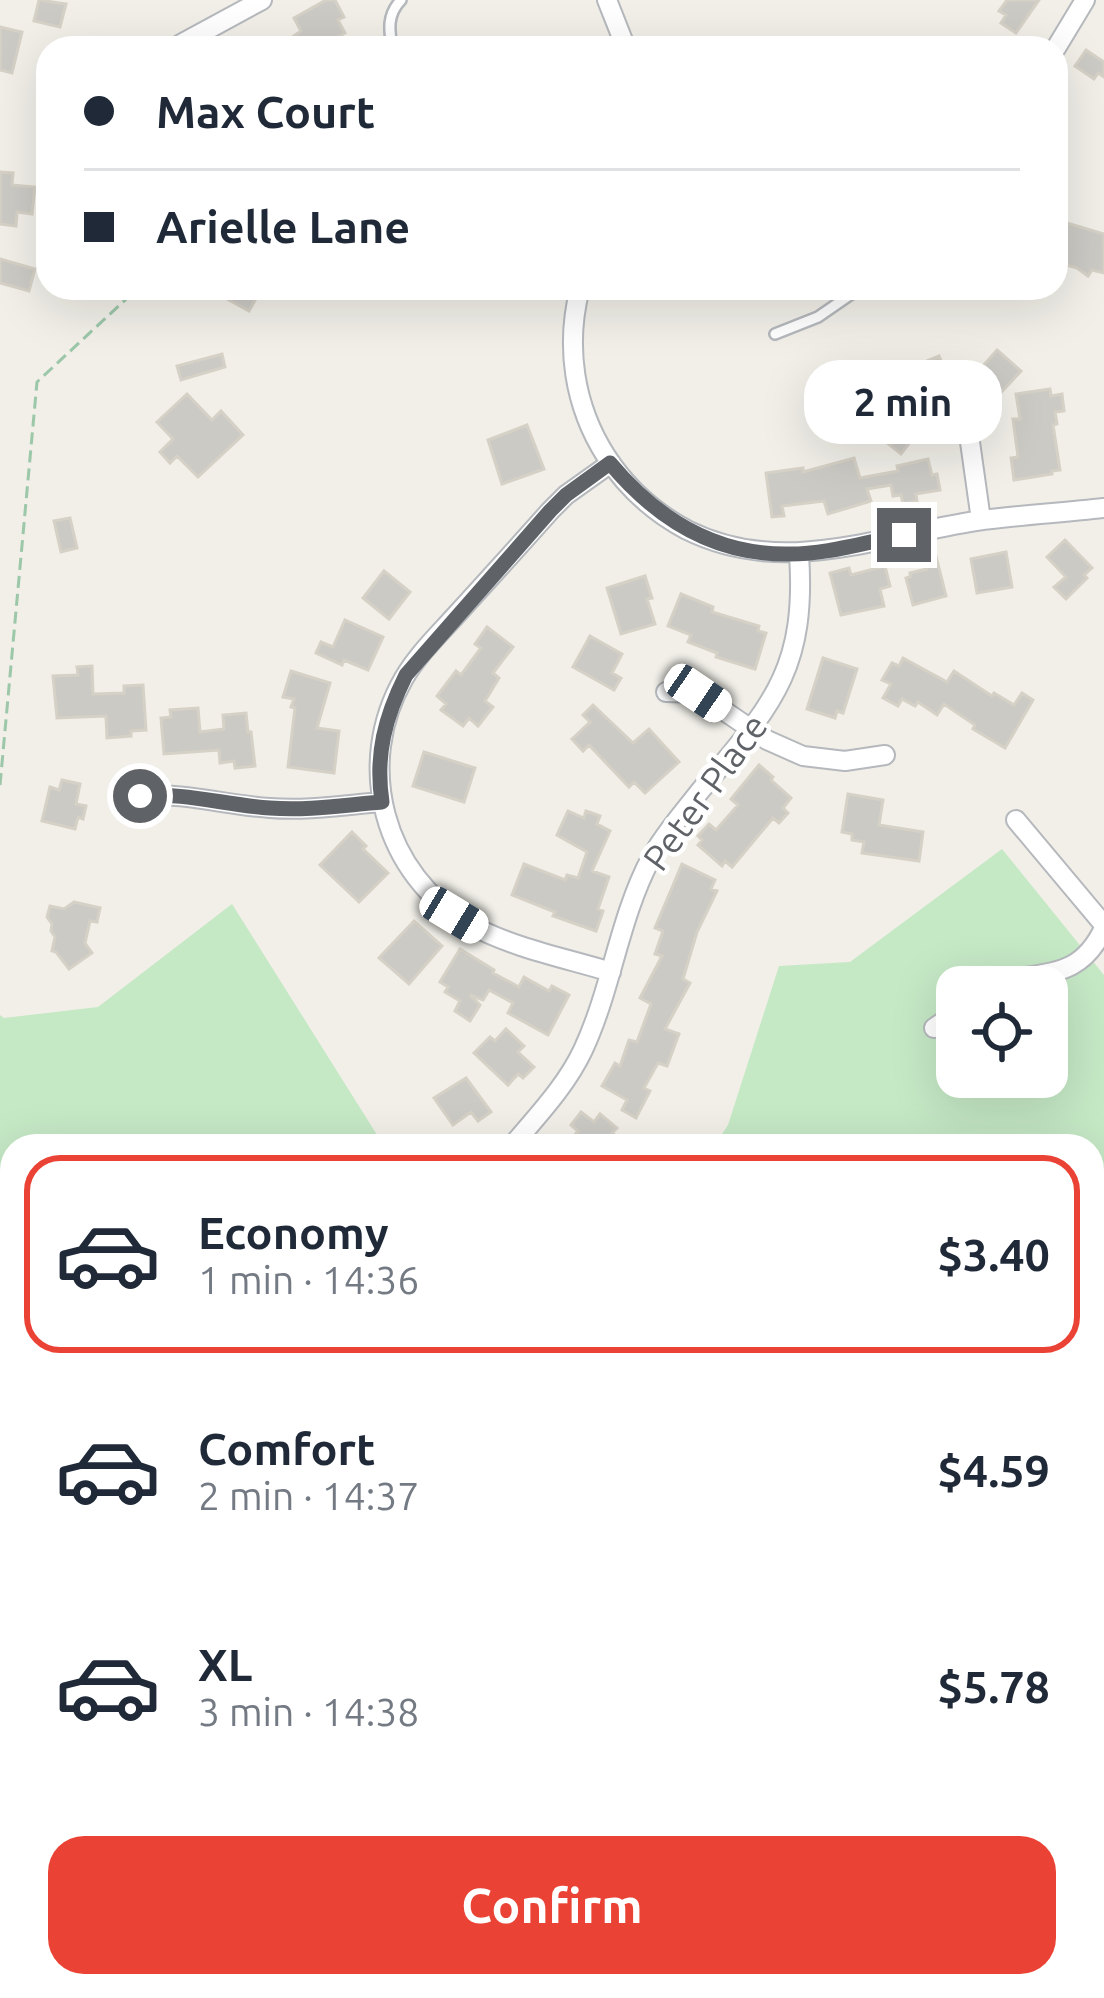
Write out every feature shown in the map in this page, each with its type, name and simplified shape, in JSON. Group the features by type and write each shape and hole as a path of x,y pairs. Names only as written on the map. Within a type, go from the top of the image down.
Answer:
{"street":[{"path":"196,36 262,0"},
{"path":"607,0 621,36"},
{"path":"1063,36 1085,0"},
{"path":"578,300 573,333 577,387 610,463 652,508 701,537 729,547 799,554 981,520 1104,508"},
{"path":"970,442 981,520"},
{"path":"610,463 550,511 406,675 382,732 379,760 382,802 393,838 407,866 435,899 454,915 495,936 610,972"},
{"name":"Peter Place","path":"523,1134 575,1064 596,1019 637,888 652,856 775,695 791,658 801,599 799,554"},
{"path":"666,692 698,693 785,750 824,760 885,755"},
{"path":"140,796 172,793 291,809 382,802"},
{"path":"1016,820 1104,926 1094,950 1068,968"}],"lane":[{"path":"390,36 391,15 401,0"},
{"path":"775,334 842,300"}],"path":[{"path":"0,785 37,382 125,300"}],"green space":[{"path":"1002,849 1104,975 1104,1134 722,1134 779,966 850,962"},
{"path":"232,904 376,1134 0,1134 0,1015 98,1007"}],"building":[{"path":"39,0 66,4 60,27 34,21"},
{"path":"326,0 335,0 344,17 338,20 345,33 294,36 301,31 294,18"},
{"path":"1007,0 1039,0 1016,33 1001,23 1006,15 999,11"},
{"path":"0,27 22,32 12,73 0,70"},
{"path":"1086,50 1104,62 1104,77 1098,73 1094,79 1075,66"},
{"path":"0,172 13,173 12,185 35,187 32,214 17,212 16,226 0,224"},
{"path":"1068,223 1104,234 1104,273 1092,270 1088,276 1068,265"},
{"path":"0,259 35,269 29,291 0,283"},
{"path":"229,300 255,300 249,311"},
{"path":"997,350 1021,371 996,398 985,388 980,394 968,383"},
{"path":"222,354 225,367 181,380 177,366"},
{"path":"939,356 954,389 940,395 943,401 928,407 910,368"},
{"path":"1050,389 1051,396 1062,394 1064,411 1055,412 1057,424 1053,425 1060,470 1014,480 1011,458 1018,457 1013,419 1020,419 1016,394"},
{"path":"187,394 212,420 221,411 243,435 198,477 177,456 170,463 160,452 173,439 157,422"},
{"path":"889,395 903,405 896,415 918,432 901,454 871,430 876,424 870,419"},
{"path":"527,425 544,469 502,484 488,440"},
{"path":"854,458 860,478 928,459 940,490 916,494 917,501 903,504 901,495 893,496 891,485 867,489 871,501 828,514 824,501 782,506 784,516 772,517 766,473 803,468 803,472"},
{"path":"70,518 77,548 61,552 54,521"},
{"path":"1065,540 1092,568 1066,599 1054,587 1066,577 1047,557"},
{"path":"1006,552 1012,587 977,593 971,559"},
{"path":"936,556 946,596 913,605 906,578 927,569 925,559"},
{"path":"885,566 890,586 880,589 884,606 841,615 830,573 849,568 851,575"},
{"path":"384,571 410,592 389,619 363,598"},
{"path":"645,576 655,624 621,634 607,588"},
{"path":"681,594 766,633 755,669 716,657 717,653 688,642 691,635 668,626"},
{"path":"345,620 383,637 368,670 316,653 321,642 333,647"},
{"path":"487,627 513,647 493,673 499,678 485,701 493,707 478,726 469,718 463,726 441,710 446,704 437,696 481,648 475,644"},
{"path":"590,636 622,654 612,673 621,678 614,690 573,667"},
{"path":"823,658 857,669 843,713 837,711 835,718 807,709"},
{"path":"903,658 947,682 954,671 1014,705 1022,693 1033,700 1005,748 944,704 937,715 918,702 915,706 902,699 898,706 883,698 891,684 882,680 892,663 899,666"},
{"path":"92,666 93,694 124,693 124,686 143,685 146,730 107,738 106,716 57,718 53,676 78,675 77,667"},
{"path":"291,671 330,683 317,728 339,731 334,773 288,767 295,708 291,707 294,699 283,697"},
{"path":"593,705 633,743 649,729 679,762 645,793 634,782 629,787 589,745 583,751 572,739 590,722 583,715"},
{"path":"198,708 200,732 224,729 223,715 246,713 255,766 235,768 234,761 220,763 219,750 164,754 161,718 171,717 170,710"},
{"path":"424,752 475,768 464,802 413,786"},
{"path":"759,765 791,798 783,808 788,813 779,823 773,818 732,867 725,861 722,866 698,845 702,840 698,836 709,824 716,830 738,805 731,799"},
{"path":"62,780 80,784 76,804 86,806 75,829 42,821 50,787 59,790"},
{"path":"848,794 883,800 879,825 923,832 919,861 862,853 864,842 842,832"},
{"path":"568,811 584,818 586,811 600,816 597,824 610,831 592,871 609,877 596,931 512,895 524,864 565,880 567,875 578,878 587,852 557,835"},
{"path":"352,832 388,873 359,902 320,865"},
{"path":"682,864 715,880 711,889 717,891 697,932 683,979 690,983 665,1029 679,1034 667,1066 658,1063 644,1088 650,1091 636,1118 622,1110 627,1100 602,1086 615,1063 620,1066 629,1040 637,1042 651,1004 640,998 662,956 655,954 663,931 655,928"},
{"path":"74,902 100,908 97,922 90,921 85,943 92,953 69,969 52,951 55,937 47,917 50,906 64,909"},
{"path":"414,921 442,946 409,984 379,958"},
{"path":"460,949 519,987 524,977 549,991 552,986 569,995 548,1035 508,1013 513,1003 489,990 483,1000 470,995 480,1005 470,1021 455,1011 460,1001 445,992 448,987 440,982"},
{"path":"506,1029 524,1046 518,1052 534,1067 508,1085 474,1053"},
{"path":"466,1078 491,1112 478,1121 471,1112 453,1125 434,1098"},
{"path":"581,1112 594,1122 600,1114 617,1128 613,1134 576,1134 571,1125"}],"route":[{"path":"140,796 172,793 291,809 382,802 382,732 418,657 550,511 610,463 652,508 701,537 729,547 799,554 904,535"}]}
